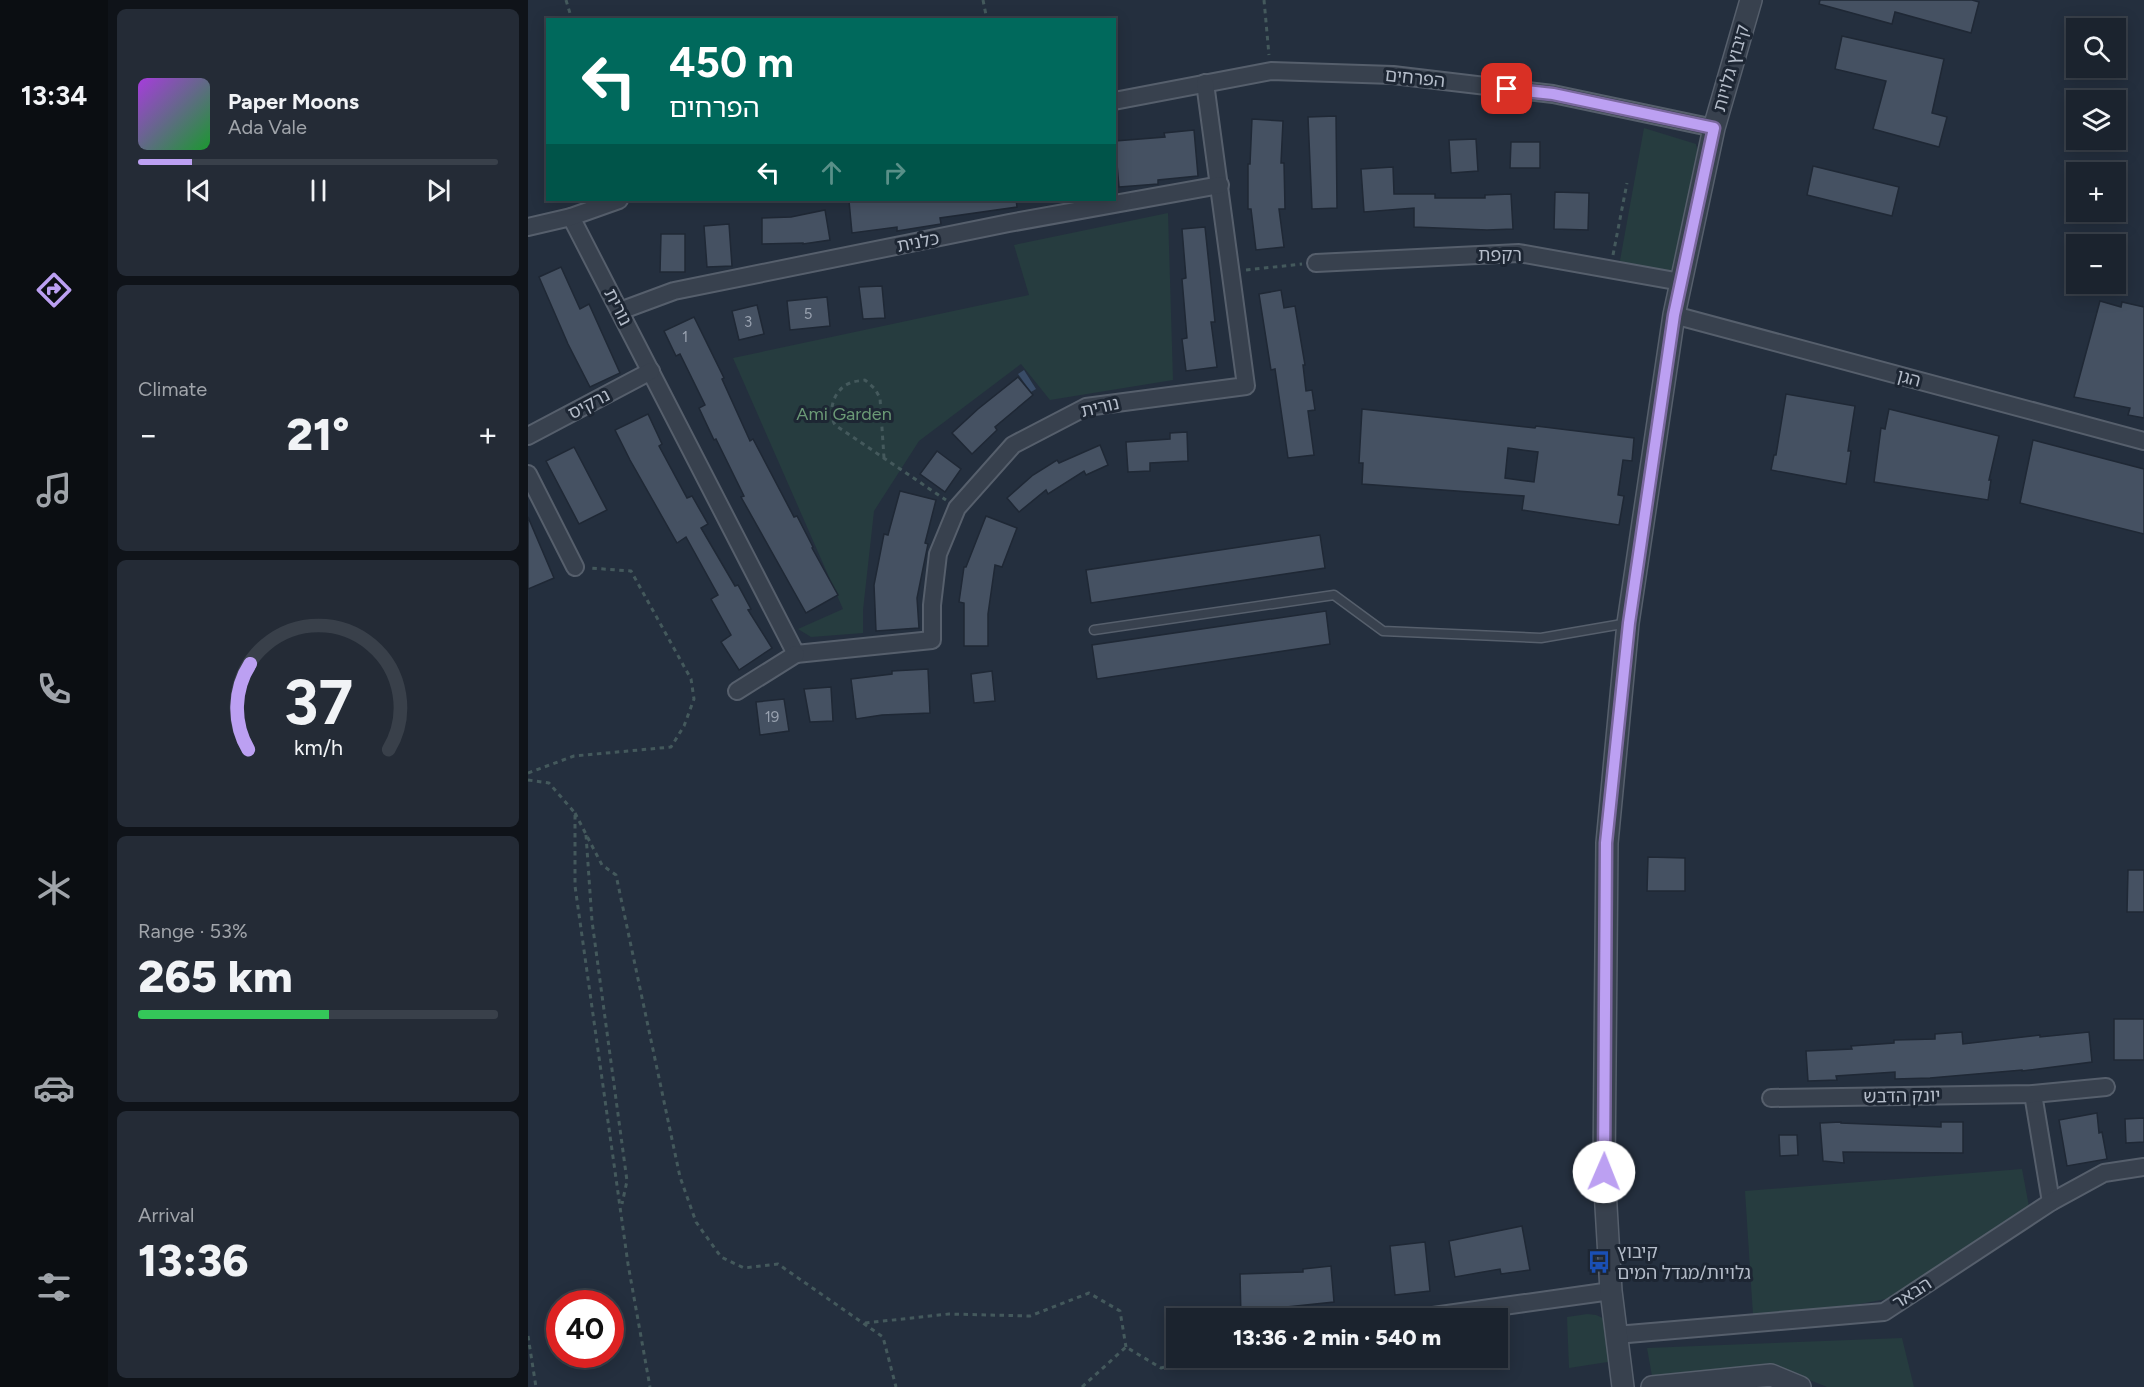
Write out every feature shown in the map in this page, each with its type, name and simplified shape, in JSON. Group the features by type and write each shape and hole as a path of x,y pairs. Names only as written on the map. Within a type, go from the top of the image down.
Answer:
{"street":[{"name":"קיבוץ גלויות","path":"1623,1387 1611,1291 1604,1172 1606,843 1629,623 1674,315 1714,128 1751,0"},
{"name":"הפרחים","path":"1116,101 1271,71 1393,75 1553,94 1714,128"},
{"name":"נורית","path":"737,691 795,654 932,640 932,605 938,554 957,508 1013,445 1086,407 1246,386 1220,185 1204,83"},
{"name":"כלנית","path":"620,311 674,291 1220,185"},
{"path":"528,227 571,218 616,201"},
{"name":"נורית","path":"571,218 795,654"},
{"name":"רקפת","path":"1316,263 1519,253 1681,282"},
{"name":"הגן","path":"1674,315 2144,441"},
{"name":"נרקיס","path":"528,436 651,371"},
{"path":"528,474 575,567"},
{"name":"יונק הדבש","path":"1771,1098 2033,1094 2106,1087"},
{"path":"2033,1094 2051,1202"},
{"name":"הבאר","path":"1616,1335 1884,1312 2051,1202 2104,1173 2144,1167"},
{"path":"1490,1308 1611,1291"},
{"path":"1652,1387 1771,1375 1800,1387"}],"lane":[{"path":"1094,630 1334,595 1383,631 1540,638 1629,623"}],"path":[{"path":"566,0 571,18"},
{"path":"983,0 987,18"},
{"path":"1264,0 1271,71"},
{"path":"1611,270 1627,183"},
{"path":"1232,272 1316,263"},
{"path":"885,458 880,398 875,389 865,380 849,383 839,390 831,407 831,418 836,425 957,508"},
{"path":"528,773 574,756 671,747 684,726 694,699 691,678 631,571 575,567"},
{"path":"528,780 549,783 576,813 602,865 616,875 680,1177 696,1222 720,1257 744,1268 778,1264 882,1337 896,1387"},
{"path":"576,813 575,886 628,1264 650,1387"},
{"path":"586,834 592,921 627,1181 621,1206"},
{"path":"863,1324 949,1314 1030,1316 1089,1293 1120,1311 1126,1347 1161,1368 1166,1367"},
{"path":"528,1336 536,1387"},
{"path":"1082,1387 1126,1347"}],"green space":[{"path":"1644,128 1696,144 1700,164 1675,271 1619,266"},
{"name":"Ami Garden","path":"1168,213 1173,380 1050,400 1021,364 919,441 874,511 863,610 863,633 811,637 798,629 843,609 733,358 1029,295 1014,245"},
{"path":"2022,1169 2030,1212 1886,1299 1860,1304 1753,1315 1745,1191"},
{"path":"1587,1314 1607,1320 1614,1361 1569,1368 1567,1317"},
{"path":"1902,1338 1914,1387 1827,1387 1790,1372 1755,1368 1652,1376 1647,1348"}],"water":[{"path":"1024,370 1036,389 1031,392 1018,374"}],"building":[{"path":"1820,0 1972,0 1979,2 1971,33 1895,12 1892,24 1819,4"},
{"path":"1842,36 1944,59 1932,113 1947,117 1939,147 1873,129 1886,81 1835,69"},
{"path":"1336,116 1337,208 1312,209 1308,117"},
{"path":"1252,119 1283,121 1281,163 1284,163 1285,209 1279,209 1284,247 1256,250 1251,209 1248,209 1248,164 1250,164"},
{"path":"1194,130 1198,176 1158,180 1158,184 1119,187 1116,141 1165,137 1164,133"},
{"path":"1476,139 1478,171 1451,173 1449,140"},
{"path":"1511,142 1540,142 1540,168 1510,168"},
{"path":"1813,166 1899,187 1892,216 1807,195"},
{"path":"1393,167 1394,194 1435,194 1435,198 1485,198 1485,195 1511,194 1513,229 1414,227 1414,208 1364,212 1361,169"},
{"path":"1555,192 1589,193 1588,230 1554,229"},
{"path":"849,201 1016,201 1017,207 940,218 941,224 897,231 897,227 852,233"},
{"path":"825,210 830,240 803,244 762,244 762,218 791,217"},
{"path":"729,224 732,266 707,267 704,226"},
{"path":"1205,227 1215,322 1211,322 1217,367 1186,371 1182,339 1187,338 1182,279 1186,278 1182,229"},
{"path":"661,234 685,234 685,272 660,272"},
{"path":"561,267 580,309 589,304 620,373 590,387 568,344 539,277"},
{"path":"882,286 885,318 863,319 859,287"},
{"path":"1281,290 1284,308 1295,306 1305,365 1303,365 1306,391 1312,390 1315,410 1308,411 1314,455 1288,458 1275,369 1271,370 1259,294"},
{"path":"827,297 830,326 790,330 787,301"},
{"path":"2100,301 2121,307 2122,302 2144,307 2144,418 2128,415 2130,408 2074,397"},
{"path":"757,305 764,334 739,340 732,311"},
{"path":"694,317 724,378 722,379 750,441 753,439 838,595 806,613 741,497 744,496 699,408 705,405 680,354 676,356 664,331"},
{"path":"1018,377 1033,395 995,427 997,430 972,454 952,433"},
{"path":"1786,394 1855,406 1846,484 1771,470 1774,455 1776,455"},
{"path":"1362,409 1634,438 1632,461 1623,460 1618,495 1624,496 1619,525 1522,510 1524,496 1362,484 1363,463 1359,463","holes":["1508,448 1538,452 1534,482 1505,478"]},
{"path":"1889,409 1999,436 1989,480 1991,480 1988,500 1874,482 1881,428 1885,429"},
{"path":"648,414 662,444 659,446 687,498 692,496 708,524 701,528 735,586 738,585 751,609 748,610 772,648 739,670 721,642 731,635 711,599 718,595 686,537 677,543 615,430"},
{"path":"1187,432 1188,461 1150,463 1150,471 1128,472 1126,442 1170,439 1170,433"},
{"path":"2033,440 2144,469 2144,534 2020,503"},
{"path":"1100,445 1108,465 1086,475 1084,471 1048,494 1046,490 1019,512 1007,498 1033,475 1057,460 1059,463"},
{"path":"574,447 607,510 579,524 546,461"},
{"path":"937,451 961,469 945,492 920,474"},
{"path":"900,491 936,500 925,543 928,544 917,598 919,628 876,631 874,585 884,534 888,535"},
{"path":"986,516 1017,528 1002,567 995,565 988,614 988,646 964,646 964,603 959,602 964,567 966,567"},
{"path":"528,517 554,578 528,589"},
{"path":"1320,535 1325,568 1091,603 1086,570"},
{"path":"1326,611 1330,644 1097,679 1092,645"},
{"path":"928,669 930,713 882,715 856,719 851,679 892,674 892,671"},
{"path":"992,671 995,701 974,703 971,674"},
{"path":"831,687 833,721 810,722 804,689"},
{"path":"784,699 789,731 760,735 756,702"},
{"path":"1648,857 1685,858 1685,891 1647,891"},
{"path":"2128,870 2144,870 2144,912 2127,912"},
{"path":"2114,1019 2144,1019 2144,1060 2114,1060"},
{"path":"1962,1032 1963,1044 2089,1032 2092,1062 2022,1071 1930,1078 1895,1079 1895,1072 1836,1076 1837,1080 1808,1081 1806,1051 1852,1049 1851,1046 1894,1043 1894,1040 1935,1039 1935,1034"},
{"path":"2097,1113 2099,1133 2102,1132 2107,1159 2067,1166 2059,1120"},
{"path":"2144,1118 2144,1142 2126,1143 2125,1119"},
{"path":"1941,1122 1963,1122 1963,1153 1843,1152 1844,1163 1823,1161 1820,1123 1941,1127"},
{"path":"1779,1135 1797,1135 1798,1155 1780,1156"},
{"path":"1522,1226 1530,1270 1501,1274 1500,1269 1455,1277 1449,1241"},
{"path":"1425,1242 1430,1291 1395,1295 1390,1246"},
{"path":"1331,1266 1334,1302 1287,1308 1241,1308 1240,1274 1303,1272 1303,1269"}],"place":[{"name":"קיבוץ גלויות/מגדל המים","path":"1599,1262"}],"route":[{"path":"1507,89 1553,94 1714,128 1674,315 1629,623 1606,843 1604,1172"}]}
